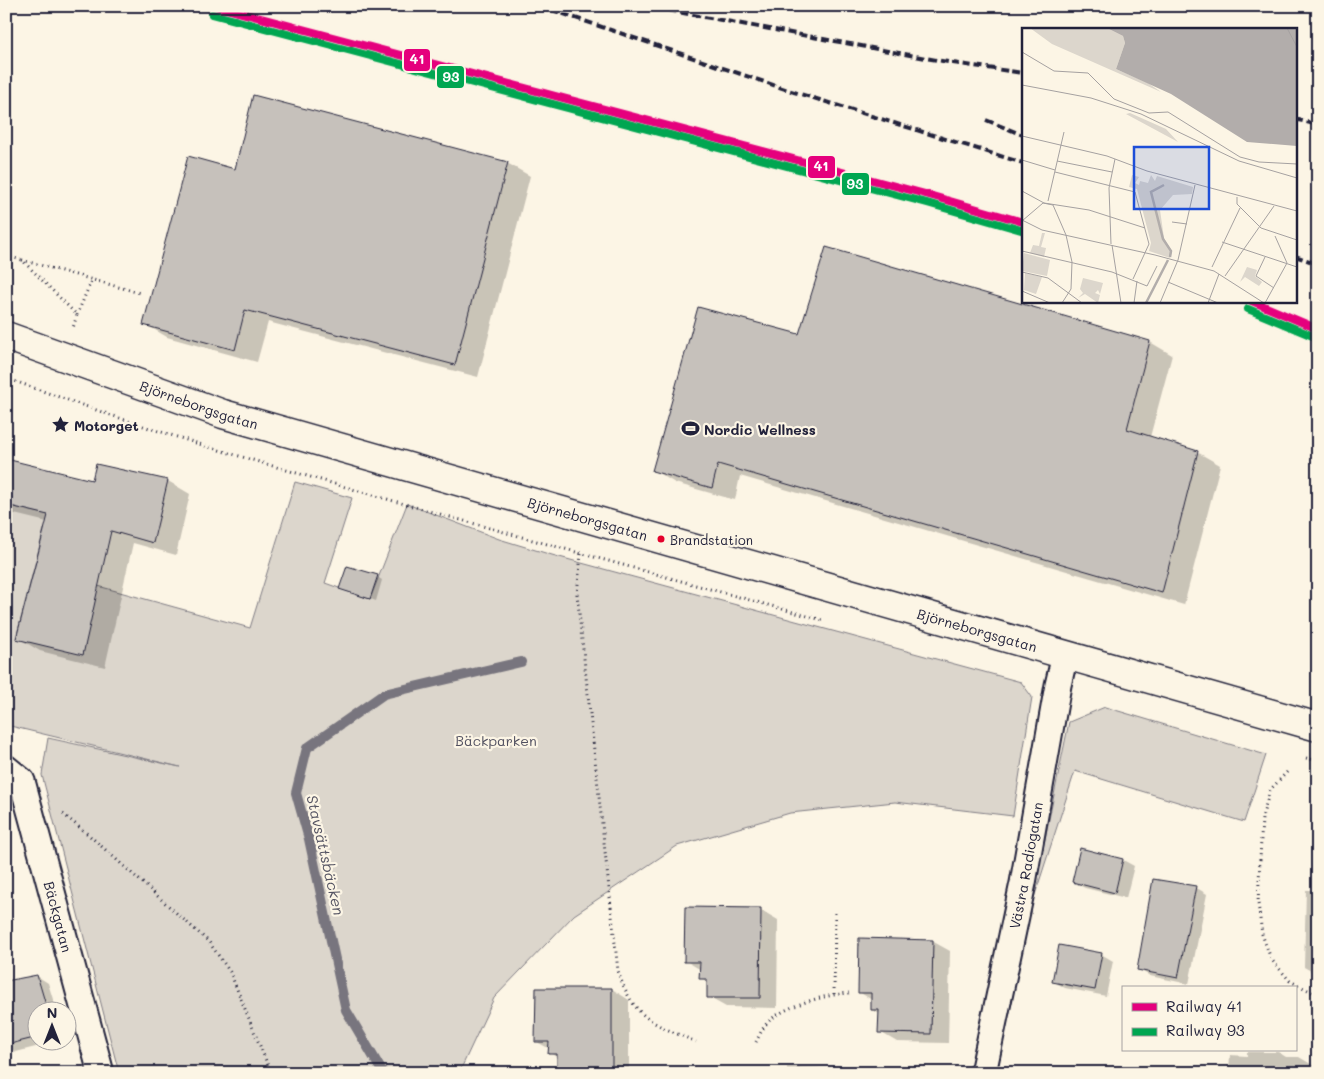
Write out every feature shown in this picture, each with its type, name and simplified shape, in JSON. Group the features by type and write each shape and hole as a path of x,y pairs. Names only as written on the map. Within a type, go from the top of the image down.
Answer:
{"highway":[{"name":"Björneborgsgatan","path":"6,336 223,414 1318,728"}],"street":[{"name":"Västra Radiogatan","path":"983,1073 1023,883 1065,655"},
{"name":"Bäckgatan","path":"6,768 22,781 101,1073"}],"path":[{"path":"6,256 140,293"},
{"path":"22,260 76,315"},
{"path":"72,330 76,315 92,279"},
{"path":"6,378 209,447 829,622"},
{"path":"592,520 581,553 577,594 618,972 624,990 640,1013 652,1023 696,1042"},
{"path":"1302,757 1318,761"},
{"path":"1286,772 1270,790 1262,818 1258,903 1262,934 1272,958 1290,981 1318,995"},
{"path":"60,812 90,836 209,942 230,972 271,1073"},
{"path":"834,909 834,994"},
{"path":"756,1042 767,1022 789,1008 834,994 849,992"}],"green space":[{"name":"Bäckparken","path":"295,482 352,498 325,583 370,599 407,504 499,539 552,555 1021,682 1032,697 1013,816 895,802 790,813 677,846 574,915 494,998 459,1073 119,1073 42,775 48,738 180,767 6,725 6,505 81,522 44,529 16,638 98,586 250,628"},
{"path":"1105,707 1266,755 1244,822 1075,771 1031,907 1069,722"}],"building":[{"path":"253,95 508,162 455,365 245,310 235,350 143,325 188,156 235,169"},
{"path":"826,247 1150,341 1127,429 1198,451 1162,593 718,464 712,488 652,471 698,307 799,334"},
{"path":"6,459 92,480 96,464 168,480 153,543 111,531 83,655 16,639 48,515 6,505"},
{"path":"347,566 378,575 370,599 339,589"},
{"path":"1080,848 1123,859 1115,893 1072,882"},
{"path":"1153,879 1196,886 1178,978 1137,970"},
{"path":"685,907 761,908 760,998 707,998 707,979 699,979 700,962 684,962"},
{"path":"859,938 933,940 931,1034 878,1033 879,1010 871,1010 871,993 858,993"},
{"path":"1059,945 1102,953 1095,990 1052,982"},
{"path":"37,975 45,1002 28,1002 28,1040 6,1045 6,981"},
{"path":"536,988 612,988 612,1073 557,1073 557,1054 548,1054 549,1042 535,1042"}],"waterway":[{"name":"Stavsättsbäcken","path":"383,1073 346,1010 309,839 296,793 307,748 384,694 521,662"}],"railway":[{"path":"540,6 794,92 1022,163"},
{"path":"645,6 953,63 1022,73"},
{"path":"1296,119 1318,125"},
{"path":"986,120 1022,135"},
{"path":"1296,256 1318,264"}],"rail line":[{"name":"41","path":"215,6 929,195 1022,222"},
{"name":"93","path":"212,14 927,203 1021,230"},
{"name":"41","path":"1254,302 1318,329"},
{"name":"93","path":"1248,309 1315,337"}],"place":[{"name":"Motorget","path":"60,425"},
{"name":"Nordic Wellness","path":"690,429"},
{"name":"Brandstation","path":"661,539"}]}
